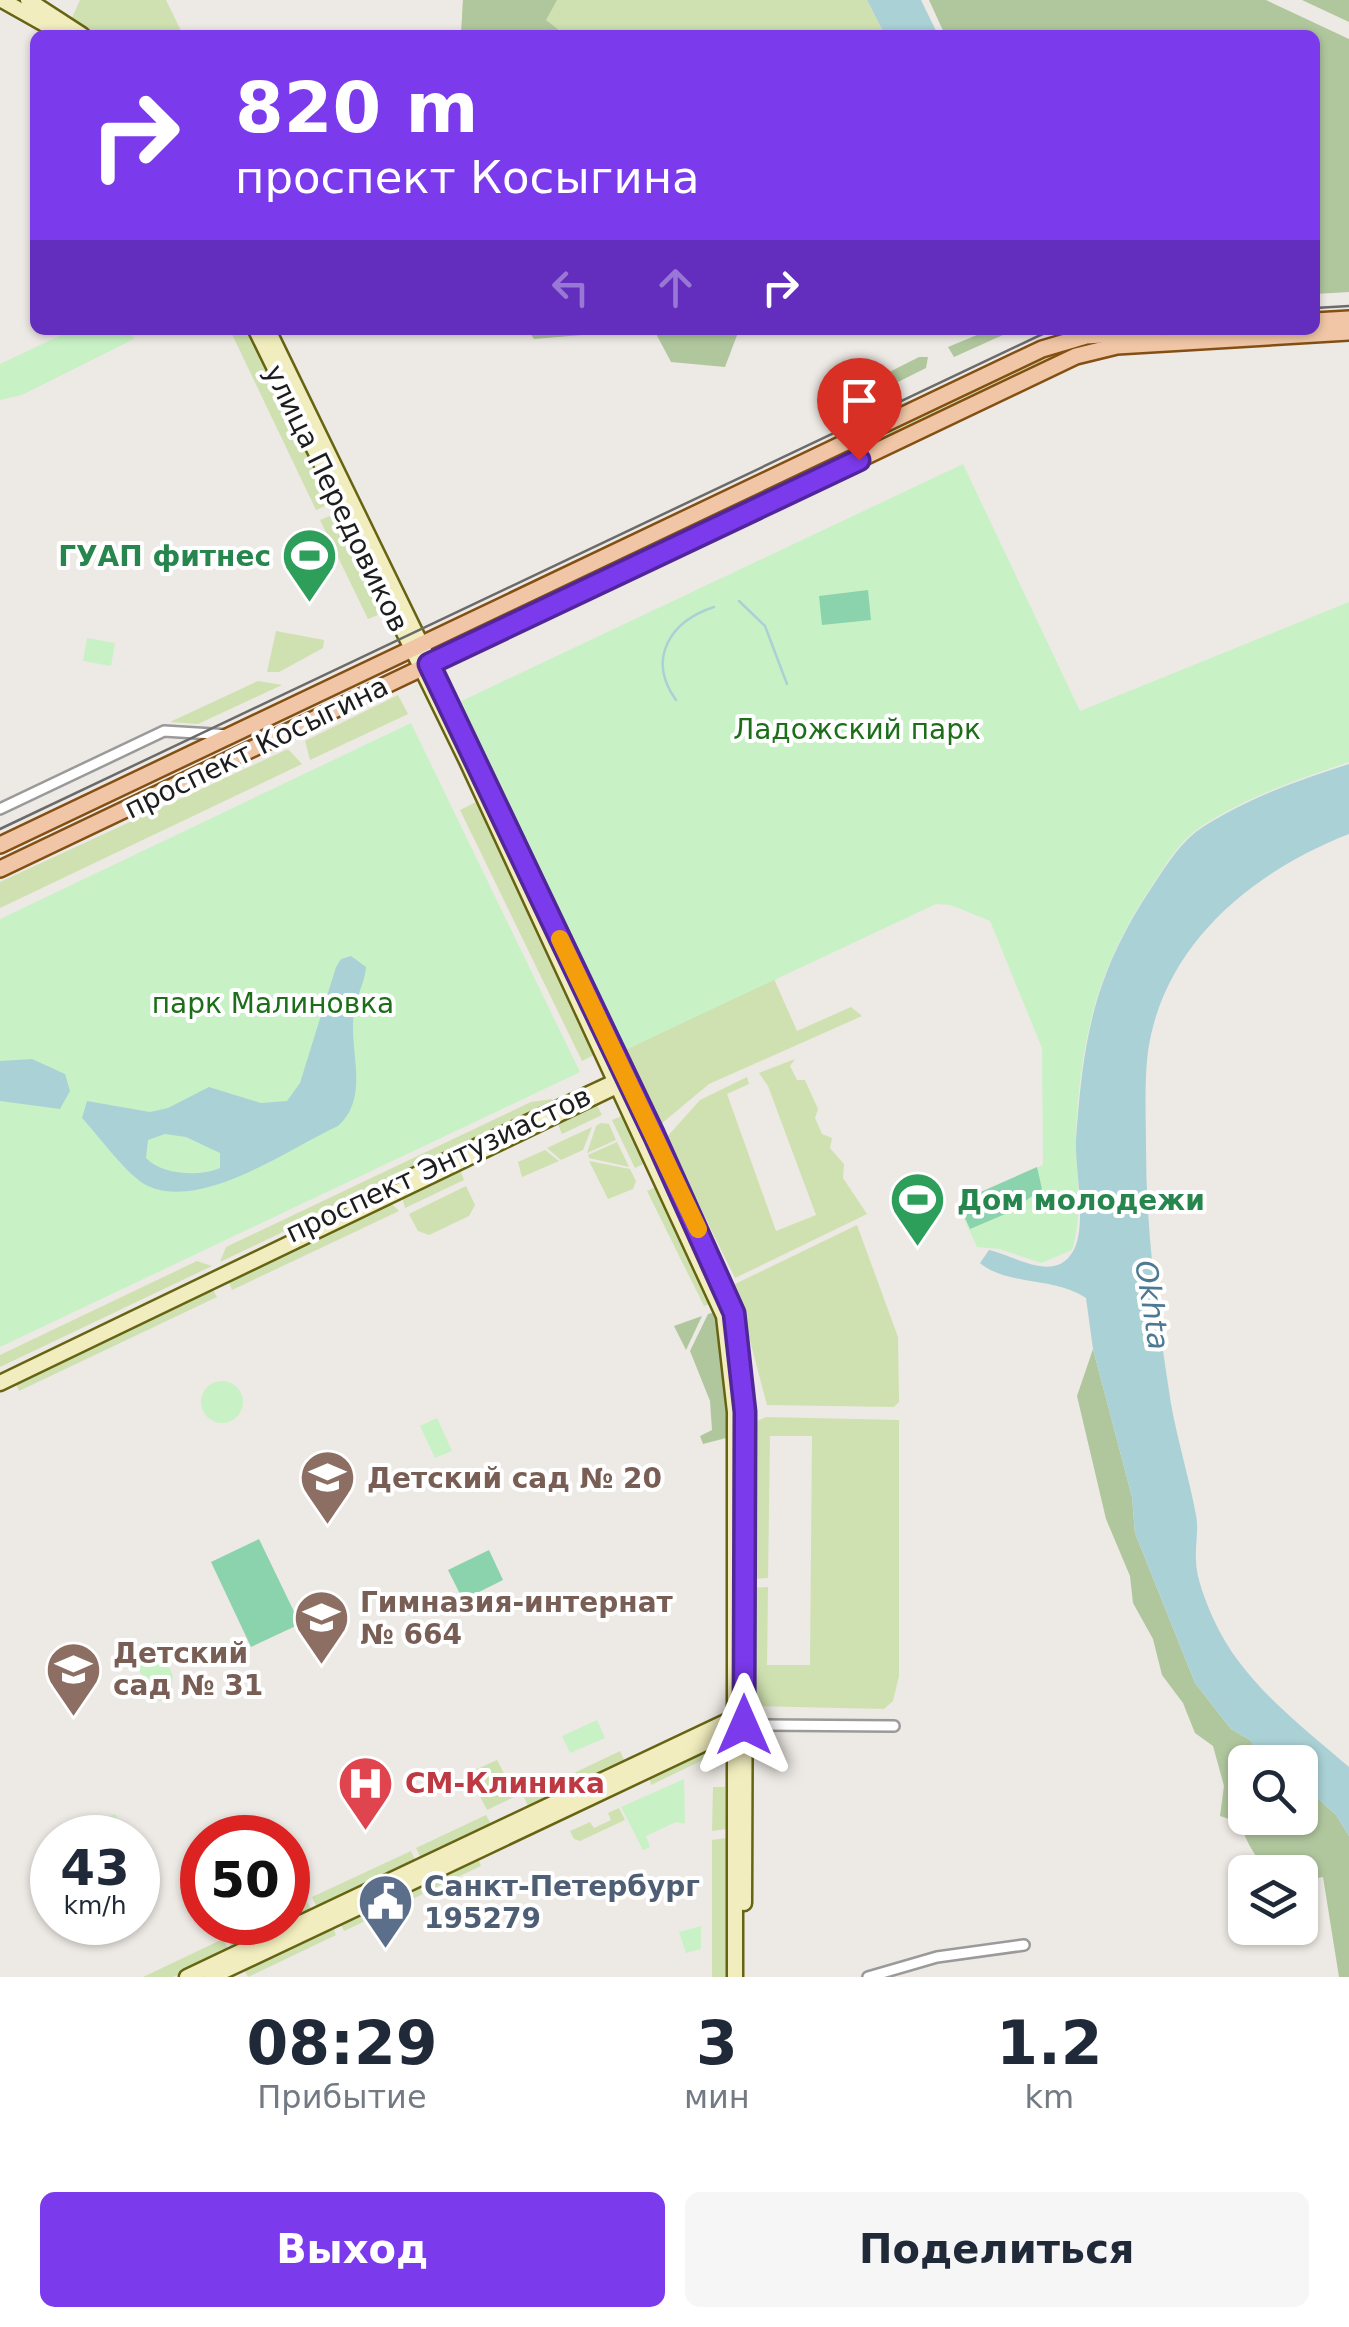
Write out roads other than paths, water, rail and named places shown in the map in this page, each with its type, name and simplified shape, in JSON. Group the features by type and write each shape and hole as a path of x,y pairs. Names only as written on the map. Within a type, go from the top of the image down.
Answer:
{"main road":[{"path":"1320,322 1349,320"},
{"name":"проспект Косыгина","path":"1320,334 1349,332"},
{"name":"проспект Косыгина","path":"0,845 1042,349 1101,335"},
{"name":"проспект Косыгина","path":"0,869 1076,356 1117,346 1299,335"}],"street":[{"path":"2,0 55,30"},
{"path":"28,0 74,30"},
{"name":"улица Передовиков","path":"258,335 425,666 621,1082 724,1286 740,1342 745,1412 735,1977"},
{"name":"улица Передовиков","path":"270,335 415,648"},
{"path":"0,808 164,731 232,736"},
{"name":"проспект Энтузиастов","path":"0,1372 621,1082"},
{"name":"проспект Энтузиастов","path":"0,1382 621,1082"},
{"path":"187,1977 738,1724 894,1726"},
{"name":"улица Передовиков","path":"738,1724 744,1977"},
{"path":"211,1977 424,1870"},
{"path":"868,1977 937,1957 1024,1945"}],"water":[{"path":"867,0 921,0 936,30 882,30"},
{"name":"Okhta","path":"1349,764 1349,834 1280,868 1219,916 1173,977 1157,1012 1146,1075 1148,1213 1171,1404 1197,1520 1200,1582 1225,1640 1255,1681 1349,1767 1349,1836 1336,1815 1318,1798 1318,1745 1253,1745 1231,1729 1195,1683 1135,1533 1132,1497 1093,1349 1086,1298 1059,1286 1003,1275 980,1263 989,1250 1044,1267 1064,1262 1072,1253 1080,1215 1076,1141 1083,1068 1096,1006 1118,946 1170,860 1195,832 1238,807"},
{"path":"351,956 366,967 354,1012 354,1101 338,1126 245,1174 194,1190 170,1192 140,1181 82,1118 87,1101 150,1112 168,1108 209,1087 261,1103 287,1101 300,1083 341,959","holes":["165,1134 186,1137 220,1153 220,1168 181,1173 161,1168 146,1158 148,1140"]},
{"path":"32,1059 65,1074 70,1091 60,1109 0,1101 0,1061"}],"waterway":[{"path":"739,601 765,626 787,684"},
{"path":"676,700 663,670 668,643 686,622 714,607"}],"tram line":[{"path":"1320,308 1349,306"},
{"path":"0,829 1040,335"}],"place":[{"name":"ГУАП фитнес","path":"310,605"},
{"name":"Дом молодежи","path":"918,1249"},
{"name":"Детский сад № 20","path":"328,1527"},
{"name":"Гимназия-интернат № 664","path":"321,1667"},
{"name":"Детский сад № 31","path":"74,1718"},
{"name":"СМ-Клиника","path":"366,1832"},
{"name":"Санкт-Петербург 195279","path":"385,1951"}],"park label":[{"name":"Ладожский парк","path":"857,729"},
{"name":"парк Малиновка","path":"273,1003"}]}
